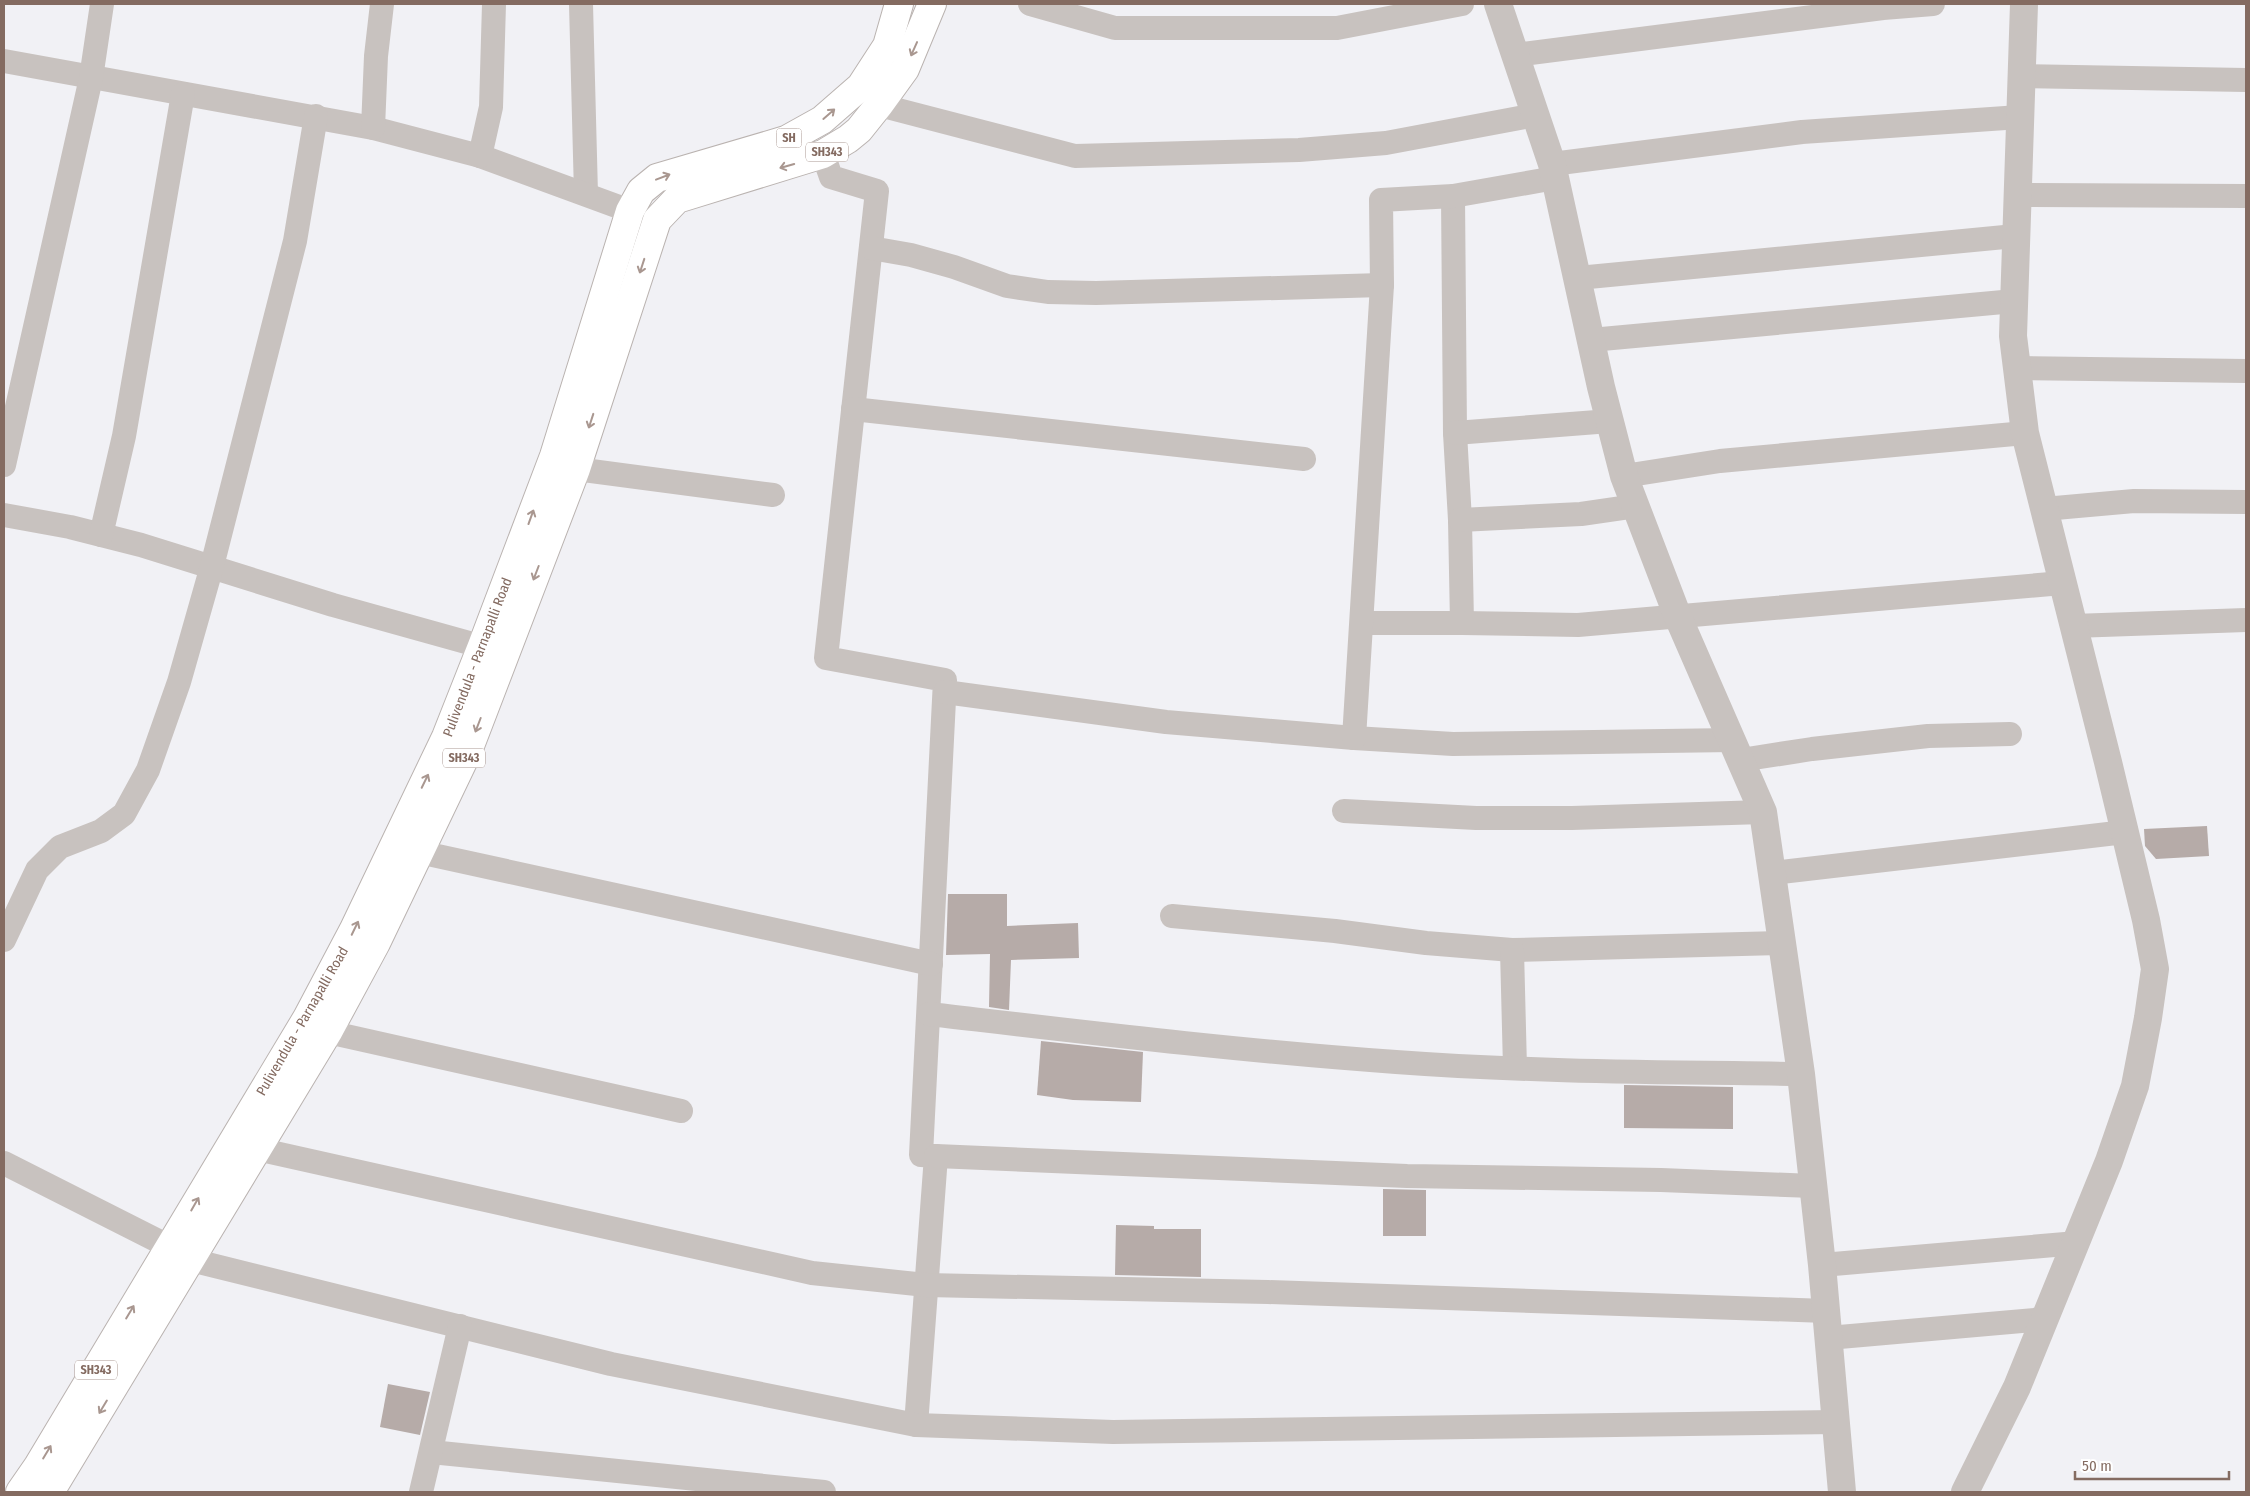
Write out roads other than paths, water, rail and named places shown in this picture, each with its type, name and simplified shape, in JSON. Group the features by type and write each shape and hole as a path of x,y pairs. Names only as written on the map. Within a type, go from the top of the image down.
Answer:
{"main road":[{"name":"Pulivendula - Parnapalli Road","path":"20,1492 181,1253 257,1149 328,1032 376,943 468,751 494,650 630,211 641,191 657,178 786,140 822,120 861,86 887,46 899,4"},
{"name":"Pulivendula - Parnapalli Road","path":"50,1492 181,1253 354,929 446,738 494,650 576,470 657,220 677,200 822,154 859,130 880,105 905,69 932,4"},
{"path":"630,211 657,220"}],"street":[{"path":"4,465 91,78 102,4"},
{"path":"374,128 376,56 382,4"},
{"path":"480,156 491,107 494,4"},
{"path":"581,4 586,194"},
{"path":"1030,4 1114,28 1337,28 1462,4"},
{"path":"1498,4 1554,171 1591,340 1624,476 1678,617 1763,812 1801,1074 1822,1265 1842,1492"},
{"path":"1515,55 1883,8 1933,4"},
{"path":"1966,1492 2017,1387 2110,1160 2135,1086 2155,969 2146,920 2125,832 2025,433 2013,336 2024,4"},
{"path":"4,61 374,128 480,156 630,211"},
{"path":"2022,76 2246,80"},
{"path":"100,534 124,436 183,94"},
{"path":"880,105 1075,156 1299,150 1386,143 1535,115"},
{"path":"4,940 37,870 60,847 100,831 124,814 148,770 176,691 212,566 295,241 316,116"},
{"path":"1354,738 1382,285 1381,200 1453,196 1554,171 1802,132 2020,117"},
{"path":"822,154 831,177 877,191 826,658 945,680 921,1155 1407,1176 1661,1180 1813,1186"},
{"path":"2017,195 2246,196"},
{"path":"1453,196 1455,433 1460,520 1462,622"},
{"path":"1578,278 2015,236"},
{"path":"871,248 937,262 1007,286 1048,292 1096,293 1382,285"},
{"path":"1591,340 2014,301"},
{"path":"2017,368 2246,371"},
{"path":"853,409 1304,459"},
{"path":"1455,433 1610,421"},
{"path":"1624,476 1720,461 2025,433"},
{"path":"576,470 773,495"},
{"path":"2044,509 2134,501 2246,502"},
{"path":"1460,520 1581,514 1636,506"},
{"path":"4,515 100,534 212,566 333,605 494,650"},
{"path":"1362,623 1462,622 1578,625 2062,583"},
{"path":"2073,626 2246,620"},
{"path":"945,692 1166,722 1354,738 1453,744 1737,750 1812,749 1928,736 2010,734"},
{"path":"1344,810 1476,818 1572,818 1763,812"},
{"path":"1773,873 2125,832"},
{"path":"419,852 931,964"},
{"path":"1172,916 1335,931 1426,943 1512,950 1783,943"},
{"path":"1512,950 1515,1068"},
{"path":"928,1014 1302,1055 1399,1062 1515,1068 1801,1074"},
{"path":"328,1032 681,1111"},
{"path":"257,1149 812,1273 926,1285 1268,1292 1826,1311"},
{"path":"916,1425 936,1156"},
{"path":"4,1162 181,1253 611,1364 916,1425 1113,1432 1836,1422"},
{"path":"1822,1265 2077,1243"},
{"path":"1828,1338 2045,1319"},
{"path":"422,1492 460,1326"},
{"path":"431,1452 824,1492"}]}
